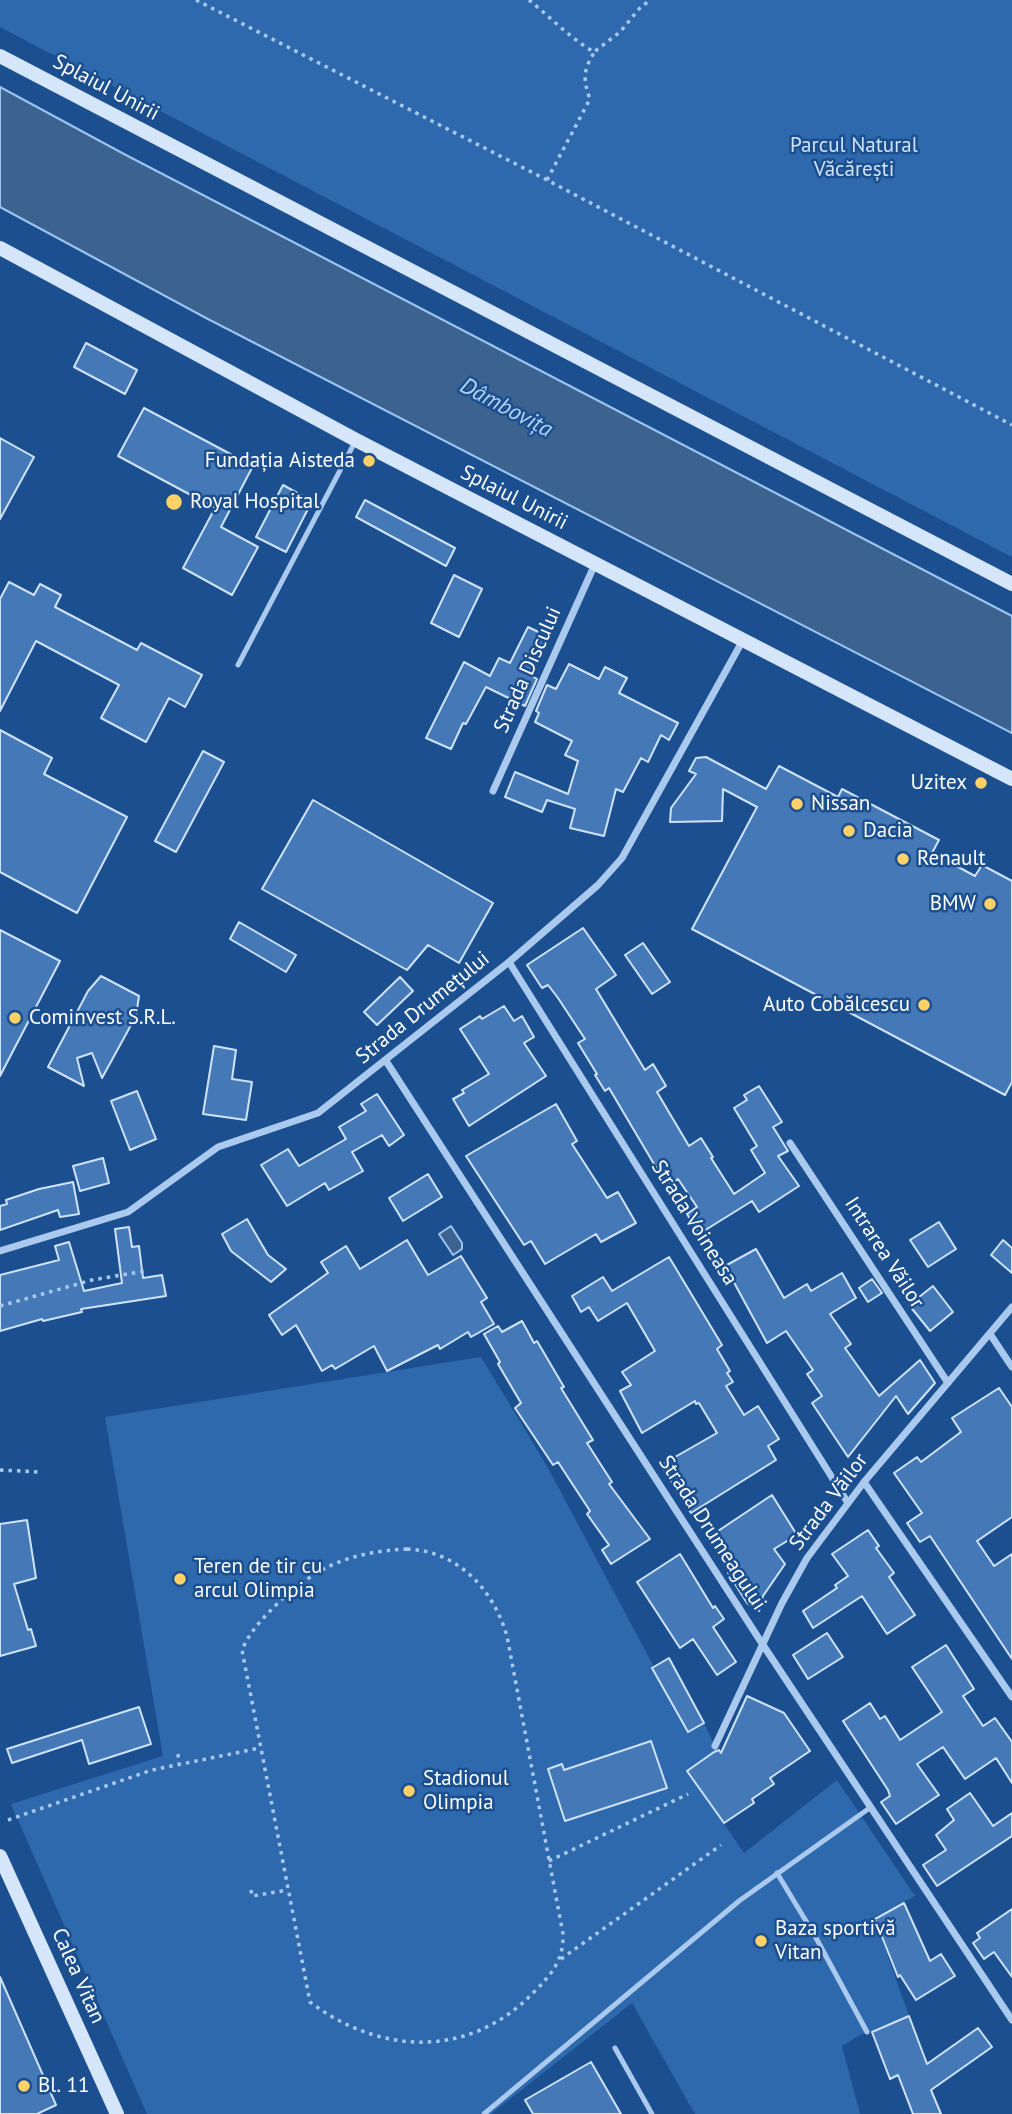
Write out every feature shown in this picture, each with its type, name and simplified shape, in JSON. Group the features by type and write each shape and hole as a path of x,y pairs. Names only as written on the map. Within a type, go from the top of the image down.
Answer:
{"main road":[{"name":"Splaiul Unirii","path":"0,56 1012,584"},
{"name":"Splaiul Unirii","path":"0,248 356,440 1012,779"},
{"name":"Calea Vitan","path":"0,1856 114,2113"}],"street":[{"name":"Strada Discului","path":"492,791 595,564"},
{"name":"Strada Drumețului","path":"0,1251 128,1212 218,1147 318,1114 509,962 598,885 622,858 743,640"},
{"name":"Strada Voineasa","path":"509,962 848,1503"},
{"name":"Strada Drumeagului","path":"386,1061 763,1645 1012,2020"},
{"name":"Intrarea Văilor","path":"790,1143 948,1383"},
{"name":"Strada Văilor","path":"715,1746 807,1558 864,1482 1012,1307"},
{"path":"990,1334 1012,1367"},
{"path":"864,1482 1012,1698"}],"lane":[{"path":"238,665 356,440"},
{"path":"484,2114 739,1901 871,1807"},
{"path":"777,1873 867,2032"},
{"path":"615,2048 652,2114"}],"path":[{"path":"196,0 547,180 1012,425"},
{"path":"529,0 565,28 579,43 594,52"},
{"path":"547,180 590,99 584,82 594,52 620,32 650,0"},
{"path":"0,1306 92,1280 145,1271"},
{"path":"0,1470 39,1472"},
{"path":"560,1960 563,1934 507,1636 502,1618 481,1584 447,1558 426,1549 390,1550 356,1556 327,1565 292,1589 252,1632 242,1650 310,2002 330,2017 382,2037 433,2042 459,2039 487,2028 505,2018 528,1998 547,1979 560,1960 721,1845"},
{"path":"8,1819 152,1770 260,1748"},
{"path":"178,1754 180,1764"},
{"path":"549,1861 688,1794"},
{"path":"251,1890 252,1896 288,1889"}],"green space":[{"name":"Parcul Natural Văcărești","path":"0,0 1012,0 1012,557 0,27"},
{"path":"481,1357 548,1468 688,1731 704,1723 717,1750 688,1771 744,1853 837,1780 915,1896 874,1917 909,2016 860,2035 842,2046 860,2114 695,2114 632,2003 491,2114 147,2114 11,1804 163,1756 105,1417"}],"water":[{"name":"Dâmbovița","path":"0,87 1012,616 1012,733 206,318 0,207"},
{"path":"451,1226 462,1243 462,1249 453,1255 439,1234"}],"building":[{"path":"86,343 137,370 125,394 74,367"},
{"path":"144,408 253,466 221,527 258,547 232,595 183,568 215,508 118,456"},
{"path":"0,438 34,457 0,519"},
{"path":"283,485 312,501 286,552 256,537"},
{"path":"365,500 455,548 446,566 356,517"},
{"path":"454,575 482,589 459,637 431,623"},
{"path":"9,582 34,595 40,584 61,595 55,607 137,650 141,643 202,675 185,707 169,698 146,742 101,718 119,685 36,641 0,711 0,599"},
{"path":"528,627 549,637 530,675 537,679 525,706 486,687 466,724 463,723 451,749 426,738 464,662 490,676 499,658 510,663"},
{"path":"569,664 599,679 605,667 627,678 619,693 678,723 669,740 661,735 648,762 641,758 623,792 616,789 604,836 570,828 575,809 547,800 542,812 505,797 515,772 568,794 578,761 565,755 572,741 535,722 539,713 536,711 547,685 556,689"},
{"path":"0,730 52,758 44,774 127,817 77,913 0,872"},
{"path":"203,751 224,762 176,852 155,841"},
{"name":"Auto Cobălcescu","path":"706,757 766,789 779,766 838,797 842,789 939,840 932,853 975,876 982,865 1012,881 1012,1082 1005,1095 692,929 757,807 723,789 722,821 670,822 671,808 696,774 689,771 696,758"},
{"path":"313,800 493,903 459,963 428,945 407,970 262,889"},
{"path":"239,922 296,955 286,972 230,939"},
{"path":"583,928 616,975 596,989 645,1070 653,1064 666,1086 657,1092 689,1146 701,1138 734,1194 765,1173 751,1150 757,1146 734,1108 747,1100 744,1095 759,1086 782,1122 773,1127 788,1151 778,1156 799,1186 759,1212 752,1201 699,1234 687,1214 697,1207 678,1179 667,1186 609,1088 605,1091 595,1075 597,1074 578,1043 585,1039 548,985 542,988 527,965"},
{"name":"Cominvest S.R.L.","path":"0,930 60,961 0,1076"},
{"path":"643,943 670,982 652,994 625,955"},
{"path":"101,976 139,996 136,1016 102,1078 92,1053 77,1058 84,1086 48,1067 88,991"},
{"path":"400,977 413,991 377,1025 364,1012"},
{"path":"504,1006 514,1021 522,1016 534,1037 524,1043 546,1076 469,1126 453,1099 464,1093 462,1090 489,1074 460,1029 480,1016 482,1019"},
{"path":"214,1046 236,1050 232,1079 252,1082 246,1120 203,1114"},
{"path":"137,1091 156,1139 130,1150 111,1101"},
{"path":"377,1094 404,1135 389,1146 382,1135 352,1152 363,1171 329,1190 325,1183 287,1206 261,1165 288,1149 299,1166 346,1139 339,1127 366,1111 361,1104"},
{"path":"556,1104 577,1141 572,1144 607,1198 618,1192 636,1223 601,1242 596,1234 545,1264 531,1241 524,1245 466,1156"},
{"path":"103,1158 109,1183 80,1191 73,1166"},
{"path":"428,1174 442,1197 403,1221 389,1198"},
{"path":"73,1182 79,1214 60,1217 58,1210 0,1230 0,1206 7,1204 6,1200"},
{"path":"247,1219 268,1255 286,1269 271,1282 231,1251 222,1234"},
{"path":"939,1222 956,1249 928,1267 910,1240"},
{"path":"129,1227 132,1247 139,1246 143,1278 162,1275 166,1296 81,1309 82,1312 43,1321 42,1319 0,1331 0,1275 59,1260 55,1246 69,1242 84,1291 122,1283 115,1229"},
{"path":"407,1240 428,1275 461,1256 487,1298 481,1302 494,1324 471,1337 468,1332 440,1349 438,1345 387,1371 374,1346 335,1369 332,1365 322,1371 296,1325 282,1335 269,1315 328,1273 321,1262 346,1246 360,1269"},
{"path":"1003,1240 1012,1248 1012,1273 991,1255"},
{"path":"756,1249 784,1298 807,1284 811,1291 842,1273 856,1298 830,1314 851,1344 845,1348 879,1396 920,1360 935,1383 908,1414 896,1396 848,1457 812,1403 822,1396 807,1374 813,1370 786,1331 767,1343 725,1266"},
{"path":"669,1257 722,1345 717,1349 733,1382 726,1386 744,1415 758,1406 779,1439 768,1446 776,1460 691,1513 661,1465 717,1433 699,1403 696,1404 695,1401 642,1433 620,1391 631,1385 622,1372 655,1351 627,1303 598,1321 589,1307 581,1312 572,1296 603,1277 612,1291"},
{"path":"872,1279 882,1293 868,1302 859,1288"},
{"path":"933,1286 953,1312 930,1331 909,1305"},
{"path":"522,1321 534,1343 537,1341 564,1387 561,1388 593,1440 587,1443 612,1482 609,1484 650,1539 611,1564 602,1550 609,1545 587,1514 590,1511 558,1462 553,1465 515,1408 521,1403 484,1334 498,1326 502,1332"},
{"path":"999,1388 1012,1407 1012,1517 977,1541 994,1566 1012,1554 1012,1659 930,1536 920,1542 907,1523 922,1513 894,1473 917,1457 921,1462 961,1432 952,1418"},
{"path":"772,1495 797,1535 774,1549 785,1564 763,1596 759,1611 747,1603 728,1573 731,1570 709,1537"},
{"path":"27,1520 36,1578 14,1584 28,1630 31,1629 36,1646 0,1656 0,1524"},
{"path":"868,1530 879,1546 876,1548 894,1573 889,1577 915,1615 887,1634 862,1596 813,1628 803,1611 837,1588 835,1585 848,1576 832,1554"},
{"path":"680,1554 713,1608 715,1606 724,1619 713,1627 736,1662 717,1675 693,1639 680,1648 637,1582"},
{"path":"827,1633 843,1657 808,1679 793,1655"},
{"path":"946,1645 974,1689 963,1696 983,1726 995,1718 1012,1742 1012,1783 996,1758 965,1779 943,1747 917,1764 939,1795 896,1824 881,1802 890,1796 888,1790 843,1721 870,1703 880,1719 885,1716 900,1740 942,1712 912,1667"},
{"path":"669,1658 704,1723 688,1732 652,1668"},
{"path":"747,1696 784,1713 810,1751 770,1778 774,1784 752,1799 754,1803 724,1823 687,1771 714,1752 719,1750 721,1753"},
{"path":"139,1707 151,1744 89,1764 82,1740 12,1763 7,1749"},
{"path":"651,1741 667,1788 565,1821 548,1769 562,1764 564,1770"},
{"path":"970,1793 993,1826 1012,1813 1012,1836 937,1886 923,1865 946,1850 936,1835 954,1820 947,1809"},
{"path":"904,1903 930,1961 941,1954 955,1976 916,2000 900,1975 898,1977 875,1919"},
{"path":"1012,1909 1012,1977 994,1952 984,1959 973,1943 980,1938 977,1933"},
{"path":"0,1977 56,2105 37,2114 0,2114"},
{"path":"909,2016 927,2064 978,2028 992,2047 931,2090 941,2114 913,2114 898,2075 890,2079 872,2032"},
{"path":"591,2062 621,2114 533,2114 525,2100"}],"place":[{"name":"Fundația Aisteda","path":"369,461"},
{"name":"Royal Hospital","path":"174,502"},
{"name":"Uzitex","path":"981,783"},
{"name":"Nissan","path":"797,804"},
{"name":"Dacia","path":"849,831"},
{"name":"Renault","path":"903,859"},
{"name":"BMW","path":"990,904"},
{"name":"Auto Cobălcescu","path":"924,1005"},
{"name":"Cominvest S.R.L.","path":"15,1018"},
{"name":"Teren de tir cu arcul Olimpia","path":"180,1579"},
{"name":"Stadionul Olimpia","path":"409,1791"},
{"name":"Baza sportivă Vitan","path":"761,1941"},
{"name":"Bl. 11","path":"24,2086"}]}
